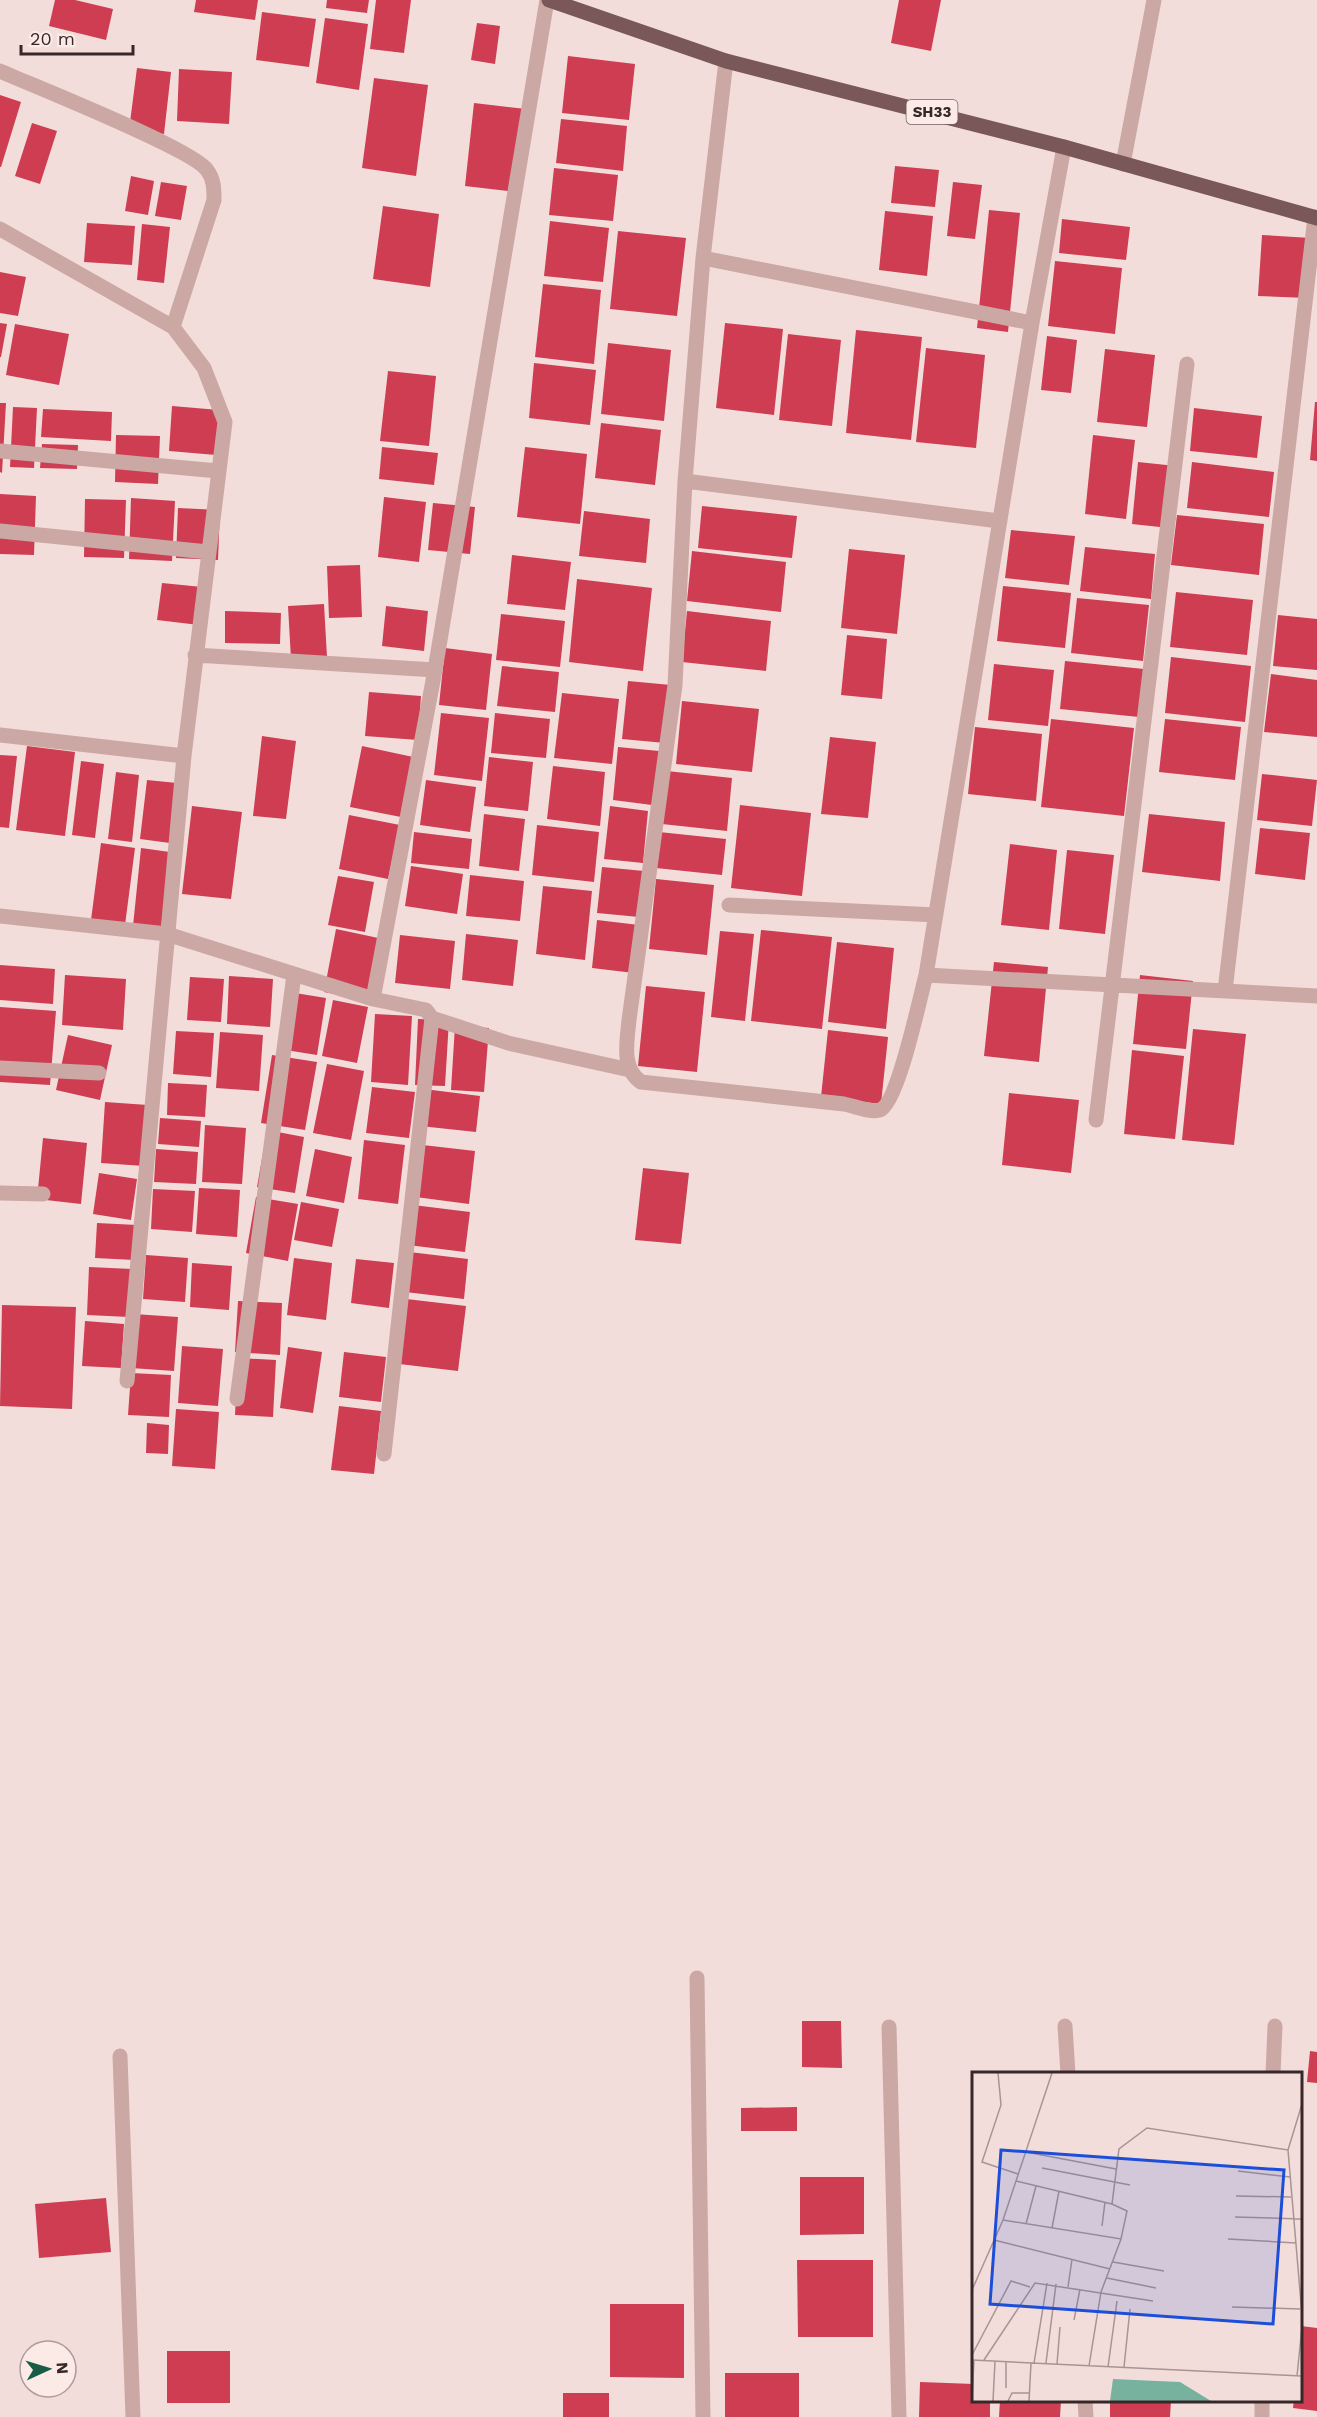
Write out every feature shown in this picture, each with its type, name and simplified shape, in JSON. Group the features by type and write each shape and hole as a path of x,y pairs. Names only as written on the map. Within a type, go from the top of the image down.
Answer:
{"main road":[{"name":"SH33","path":"548,0 726,61 1064,147 1316,218"}],"street":[{"path":"373,999 435,670 548,0"},
{"path":"1123,164 1154,0"},
{"path":"726,61 703,258 685,481 675,685 626,1055 630,1070 641,1082 844,1104 877,1111 886,1106 897,1083 926,975 999,521 1064,147"},
{"path":"0,71 178,150 207,168 214,183 214,200 173,327"},
{"path":"1226,991 1316,218"},
{"path":"0,229 173,327 204,368 225,422 184,756 127,1381"},
{"path":"703,258 1032,323"},
{"path":"1096,1120 1187,364"},
{"path":"0,451 219,471"},
{"path":"685,481 999,521"},
{"path":"0,531 208,552"},
{"path":"195,655 435,670"},
{"path":"0,735 184,756"},
{"path":"729,905 936,915"},
{"path":"0,916 167,934 373,999 426,1010 432,1018 508,1043 630,1070"},
{"path":"237,1399 294,975"},
{"path":"926,975 1317,996"},
{"path":"384,1454 432,1018"},
{"path":"0,1068 99,1073"},
{"path":"0,1193 43,1194"},
{"path":"697,1978 703,2417"},
{"path":"1065,2026 1068,2072"},
{"path":"1273,2072 1275,2026"},
{"path":"889,2027 899,2417"},
{"path":"120,2056 133,2417"},
{"path":"1085,2402 1086,2417"}],"building":[{"path":"55,0 75,0 113,9 106,40 49,26"},
{"path":"196,0 258,0 255,20 194,12"},
{"path":"327,0 369,0 367,13 326,8"},
{"path":"376,0 411,0 404,53 370,49"},
{"path":"899,0 941,0 931,51 891,43"},
{"path":"262,12 316,19 309,67 256,60"},
{"path":"325,18 368,24 359,90 316,83"},
{"path":"477,23 500,26 495,64 471,60"},
{"path":"568,56 635,64 629,120 562,113"},
{"path":"137,68 171,72 164,134 129,130"},
{"path":"179,69 232,72 229,124 177,121"},
{"path":"374,78 428,85 416,176 362,168"},
{"path":"0,95 21,102 1,167 0,167"},
{"path":"474,103 526,109 517,192 465,186"},
{"path":"561,119 627,126 623,171 556,163"},
{"path":"32,123 57,131 40,184 15,176"},
{"path":"895,166 939,170 935,207 891,203"},
{"path":"554,168 618,175 613,221 549,215"},
{"path":"131,176 154,181 148,215 125,211"},
{"path":"161,182 187,186 181,220 155,216"},
{"path":"953,182 982,185 975,239 947,236"},
{"path":"383,206 439,214 430,287 373,279"},
{"path":"989,210 1020,213 1008,332 977,328"},
{"path":"885,211 933,216 927,276 879,270"},
{"path":"1062,219 1130,227 1126,260 1059,253"},
{"path":"550,221 609,228 603,282 544,276"},
{"path":"87,223 135,226 132,265 84,262"},
{"path":"142,224 170,227 164,283 137,280"},
{"path":"618,231 686,238 677,316 610,309"},
{"path":"1262,235 1311,238 1307,298 1258,296"},
{"path":"1055,261 1122,268 1115,334 1048,326"},
{"path":"0,272 26,277 18,316 0,313"},
{"path":"543,284 601,290 594,364 535,357"},
{"path":"0,323 7,324 1,357 0,357"},
{"path":"725,323 783,329 774,415 716,408"},
{"path":"15,324 69,334 59,385 6,375"},
{"path":"856,330 922,337 911,440 846,433"},
{"path":"788,334 841,340 832,426 779,420"},
{"path":"1047,336 1077,340 1071,393 1041,390"},
{"path":"608,343 671,350 664,421 601,414"},
{"path":"926,348 985,355 976,448 916,442"},
{"path":"1105,349 1155,355 1147,427 1097,422"},
{"path":"534,363 596,370 590,425 529,418"},
{"path":"388,371 436,376 429,446 380,441"},
{"path":"1315,402 1317,402 1317,461 1310,460"},
{"path":"0,403 6,403 2,473 0,472"},
{"path":"172,406 219,410 216,455 169,451"},
{"path":"13,407 37,408 34,468 10,467"},
{"path":"1194,408 1262,416 1257,458 1190,451"},
{"path":"43,409 112,412 111,441 41,437"},
{"path":"601,423 661,430 655,485 595,478"},
{"path":"116,435 160,436 158,484 115,482"},
{"path":"1093,435 1135,440 1126,519 1085,514"},
{"path":"42,444 78,445 77,469 40,468"},
{"path":"382,447 438,453 434,485 379,479"},
{"path":"525,447 587,454 580,524 517,517"},
{"path":"1138,462 1176,466 1169,528 1132,524"},
{"path":"1192,462 1274,472 1269,517 1187,508"},
{"path":"0,494 36,496 34,555 0,554"},
{"path":"384,497 426,502 419,562 378,557"},
{"path":"131,498 175,501 172,561 129,559"},
{"path":"85,499 126,500 124,558 84,557"},
{"path":"433,503 475,507 470,554 428,550"},
{"path":"702,506 797,516 792,558 698,548"},
{"path":"178,508 220,510 218,560 176,558"},
{"path":"584,511 650,519 646,563 579,556"},
{"path":"1177,515 1264,524 1259,575 1171,565"},
{"path":"1011,530 1075,536 1069,585 1005,578"},
{"path":"1085,547 1155,554 1151,599 1080,591"},
{"path":"849,549 905,555 897,634 841,628"},
{"path":"692,551 786,562 781,612 687,601"},
{"path":"512,555 571,562 565,610 507,604"},
{"path":"360,565 362,617 329,618 327,566"},
{"path":"577,579 652,588 643,671 569,662"},
{"path":"162,583 202,587 199,625 157,620"},
{"path":"1003,586 1071,593 1065,648 997,641"},
{"path":"1176,592 1253,600 1247,655 1170,647"},
{"path":"1077,598 1149,605 1143,661 1071,653"},
{"path":"324,604 327,657 291,659 288,606"},
{"path":"386,606 428,611 424,651 382,646"},
{"path":"225,611 281,613 280,644 225,643"},
{"path":"687,611 771,621 766,671 682,662"},
{"path":"501,614 565,621 560,667 496,660"},
{"path":"1278,615 1317,619 1317,670 1273,666"},
{"path":"847,635 887,639 882,699 841,695"},
{"path":"445,648 492,654 486,710 439,705"},
{"path":"1171,657 1251,666 1245,722 1165,713"},
{"path":"1065,661 1144,669 1139,717 1060,709"},
{"path":"994,664 1054,670 1048,726 988,720"},
{"path":"502,666 559,672 555,712 497,706"},
{"path":"1271,674 1317,680 1317,737 1264,732"},
{"path":"628,681 671,685 665,743 622,739"},
{"path":"369,692 421,696 418,740 365,736"},
{"path":"562,693 619,699 612,764 554,758"},
{"path":"682,701 759,709 752,772 676,764"},
{"path":"441,713 489,718 482,781 434,775"},
{"path":"495,713 550,719 546,758 491,753"},
{"path":"1051,719 1134,728 1124,816 1041,807"},
{"path":"1165,719 1241,727 1235,780 1159,772"},
{"path":"975,727 1042,734 1036,801 968,794"},
{"path":"262,736 296,741 286,819 253,816"},
{"path":"830,737 876,742 868,818 821,814"},
{"path":"27,746 75,752 65,836 16,830"},
{"path":"362,746 413,757 401,817 350,807"},
{"path":"618,747 659,751 652,805 613,800"},
{"path":"0,755 17,756 9,828 0,827"},
{"path":"489,757 533,762 528,811 484,806"},
{"path":"81,761 104,764 95,838 72,835"},
{"path":"553,766 605,772 600,826 547,819"},
{"path":"667,771 732,778 727,831 662,824"},
{"path":"116,772 139,775 132,842 108,839"},
{"path":"1262,774 1317,780 1312,826 1257,820"},
{"path":"147,780 177,783 170,843 140,839"},
{"path":"426,780 476,787 470,832 420,825"},
{"path":"740,805 811,813 802,896 731,888"},
{"path":"192,806 242,812 231,899 182,894"},
{"path":"610,806 648,811 643,863 604,859"},
{"path":"484,814 525,819 519,871 479,866"},
{"path":"1149,814 1225,822 1220,881 1142,872"},
{"path":"349,815 400,825 388,879 339,869"},
{"path":"537,825 599,832 594,882 532,875"},
{"path":"1260,828 1310,833 1305,880 1255,874"},
{"path":"414,832 472,839 469,869 411,863"},
{"path":"659,832 726,839 722,875 656,868"},
{"path":"101,843 135,848 125,925 91,920"},
{"path":"1010,844 1057,850 1049,930 1001,925"},
{"path":"141,848 170,852 161,929 133,926"},
{"path":"1067,850 1114,855 1105,934 1059,929"},
{"path":"411,866 463,874 457,914 405,906"},
{"path":"602,867 644,871 639,917 597,913"},
{"path":"470,875 524,881 520,921 466,916"},
{"path":"338,876 374,882 365,932 328,925"},
{"path":"656,879 714,885 707,955 649,949"},
{"path":"543,886 592,891 585,960 536,954"},
{"path":"597,920 639,925 634,973 592,968"},
{"path":"336,929 383,939 370,1001 324,992"},
{"path":"761,930 832,937 822,1029 751,1021"},
{"path":"720,931 754,934 745,1021 711,1017"},
{"path":"466,934 518,940 513,986 462,980"},
{"path":"400,935 455,941 450,989 395,983"},
{"path":"837,942 894,948 886,1029 828,1022"},
{"path":"994,962 1048,967 1039,1062 984,1056"},
{"path":"0,965 55,969 53,1004 0,1000"},
{"path":"65,975 126,979 123,1030 62,1025"},
{"path":"1140,975 1193,981 1186,1049 1133,1044"},
{"path":"229,976 273,979 270,1027 227,1024"},
{"path":"190,977 224,979 221,1022 187,1020"},
{"path":"646,986 705,992 697,1072 638,1066"},
{"path":"289,992 326,998 317,1055 279,1049"},
{"path":"333,1000 368,1007 357,1063 322,1056"},
{"path":"0,1007 56,1011 50,1085 0,1082"},
{"path":"375,1014 412,1016 408,1085 371,1082"},
{"path":"418,1019 449,1020 445,1086 415,1085"},
{"path":"455,1026 489,1028 484,1092 451,1090"},
{"path":"1193,1029 1246,1034 1234,1145 1182,1140"},
{"path":"828,1030 888,1037 881,1104 821,1097"},
{"path":"176,1031 214,1033 211,1077 173,1074"},
{"path":"220,1032 263,1035 259,1091 216,1088"},
{"path":"68,1035 112,1045 100,1100 56,1090"},
{"path":"1132,1050 1184,1056 1175,1139 1124,1134"},
{"path":"272,1055 317,1062 305,1130 261,1123"},
{"path":"327,1064 364,1071 351,1140 313,1133"},
{"path":"168,1083 207,1085 205,1117 167,1115"},
{"path":"372,1087 415,1092 409,1138 366,1133"},
{"path":"424,1089 480,1096 476,1132 420,1126"},
{"path":"1009,1093 1079,1100 1071,1173 1002,1165"},
{"path":"105,1102 148,1105 144,1166 101,1163"},
{"path":"160,1118 201,1121 199,1147 158,1144"},
{"path":"205,1125 246,1128 242,1184 202,1182"},
{"path":"267,1130 304,1137 295,1193 257,1187"},
{"path":"43,1138 87,1143 81,1204 37,1199"},
{"path":"364,1140 405,1145 398,1204 358,1199"},
{"path":"414,1144 475,1151 469,1204 408,1196"},
{"path":"156,1149 198,1152 196,1184 154,1182"},
{"path":"315,1149 352,1157 344,1203 306,1196"},
{"path":"643,1168 689,1173 681,1244 635,1240"},
{"path":"99,1173 137,1179 131,1220 93,1214"},
{"path":"199,1188 240,1190 237,1237 196,1234"},
{"path":"153,1189 195,1191 192,1232 151,1229"},
{"path":"256,1197 298,1204 288,1261 246,1253"},
{"path":"301,1202 339,1209 332,1247 294,1240"},
{"path":"405,1204 470,1212 465,1252 400,1244"},
{"path":"97,1223 137,1225 135,1260 95,1258"},
{"path":"401,1251 468,1259 464,1299 397,1291"},
{"path":"146,1255 188,1258 185,1302 143,1299"},
{"path":"294,1258 332,1263 326,1320 287,1315"},
{"path":"356,1259 394,1263 389,1308 351,1303"},
{"path":"192,1263 232,1266 229,1310 190,1307"},
{"path":"89,1267 132,1269 129,1317 87,1315"},
{"path":"398,1298 466,1306 458,1371 391,1363"},
{"path":"238,1301 282,1303 280,1355 235,1352"},
{"path":"2,1305 76,1307 72,1409 0,1406"},
{"path":"134,1314 178,1317 174,1371 131,1368"},
{"path":"85,1321 124,1324 121,1368 82,1366"},
{"path":"182,1346 223,1349 218,1406 178,1403"},
{"path":"288,1347 322,1352 313,1413 280,1408"},
{"path":"344,1352 386,1357 381,1402 339,1397"},
{"path":"238,1358 276,1360 273,1417 235,1415"},
{"path":"131,1373 171,1375 169,1417 128,1415"},
{"path":"339,1406 381,1411 374,1474 331,1470"},
{"path":"176,1409 219,1412 215,1469 172,1466"},
{"path":"147,1423 169,1425 168,1454 146,1453"},
{"path":"802,2021 841,2021 842,2068 802,2067"},
{"path":"1310,2051 1317,2052 1317,2083 1307,2082"},
{"path":"797,2107 797,2131 741,2131 741,2108"},
{"path":"800,2177 864,2177 864,2234 800,2235"},
{"path":"106,2198 111,2252 39,2258 35,2204"},
{"path":"797,2260 873,2260 873,2337 798,2337"},
{"path":"610,2304 684,2304 684,2378 610,2377"},
{"path":"1302,2326 1317,2328 1317,2411 1293,2408 1294,2402 1302,2402"},
{"path":"167,2351 230,2351 230,2403 167,2403"},
{"path":"725,2373 799,2373 799,2417 725,2417"},
{"path":"920,2382 972,2384 972,2402 990,2402 990,2417 919,2417"},
{"path":"563,2393 609,2393 609,2417 563,2417"},
{"path":"1000,2402 1061,2402 1060,2417 999,2417"},
{"path":"1110,2402 1171,2402 1170,2417 1110,2417"}]}
